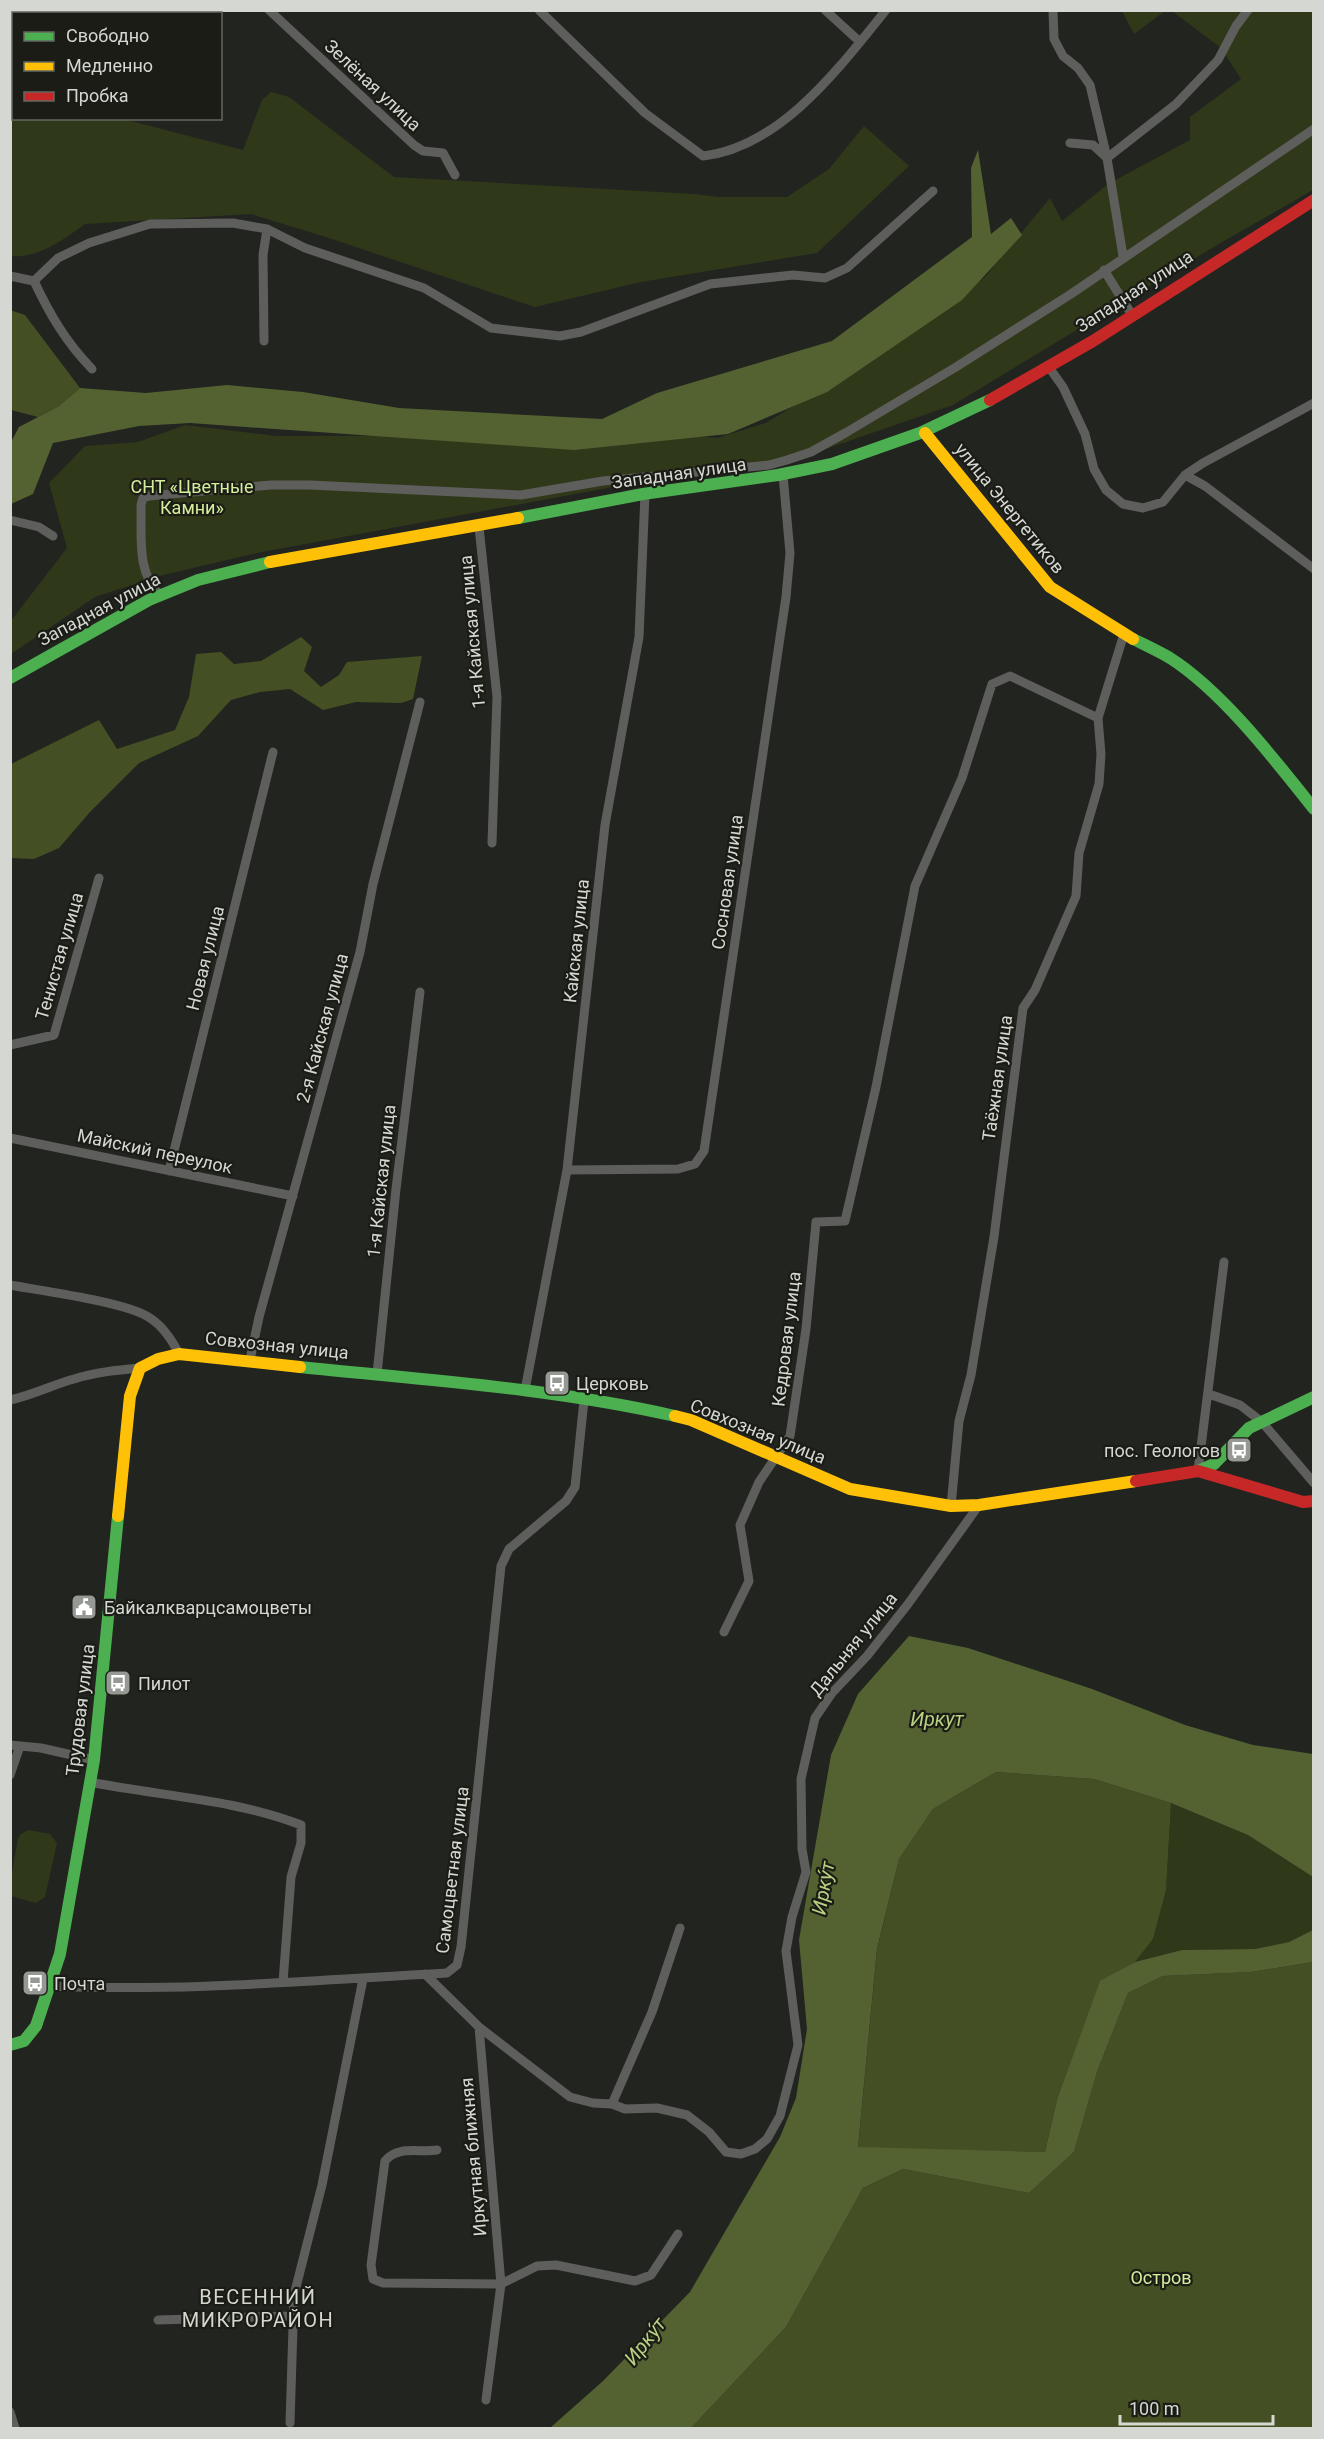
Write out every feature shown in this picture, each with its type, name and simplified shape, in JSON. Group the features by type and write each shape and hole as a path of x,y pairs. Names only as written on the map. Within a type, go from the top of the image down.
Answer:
{"street":[{"name":"Зелёная улица","path":"269,10 414,145 423,151 443,153 455,175"},
{"path":"539,10 645,113 703,156 723,153 767,133 790,116 860,42 886,10"},
{"path":"825,10 860,42"},
{"path":"1053,10 1054,39 1063,56 1078,68 1090,85 1107,158 1123,256"},
{"path":"1107,158 1176,104 1218,60 1236,26 1248,10"},
{"path":"160,595 150,586 143,566 141,505 143,498 148,496 291,485 521,495 603,481 769,465 810,452 848,432 956,367 1314,129"},
{"path":"1070,143 1093,145 1107,158"},
{"path":"34,281 58,258 89,243 150,225 233,223 267,229 305,248 424,288 490,327 560,336 581,332 710,284 793,275 825,278 847,268 933,191"},
{"name":"Западная улица","path":"10,678 132,608 199,580 244,568 479,527 645,494 783,475 857,457 925,433 970,412 1048,366 1132,315 1236,246 1314,200"},
{"path":"264,340 263,255 267,229"},
{"path":"1104,270 1132,315"},
{"path":"10,276 34,281"},
{"path":"34,281 46,310 70,347 92,369"},
{"path":"1048,366 1063,387 1085,434 1094,469 1106,490 1123,504 1143,508 1163,502 1185,475 1314,403"},
{"name":"улица Энергетиков","path":"925,433 998,519 1050,587 1124,634 1171,659 1216,697 1277,763 1314,809"},
{"name":"Сосновая улица","path":"567,1170 678,1169 695,1164 704,1151 786,597 790,553 783,475"},
{"path":"1185,475 1205,486 1314,569"},
{"name":"Кайская улица","path":"525,1390 567,1170 605,825 639,637 645,494"},
{"path":"10,520 39,527 52,536"},
{"name":"1-я Кайская улица","path":"479,527 496,696 492,843"},
{"path":"1303,559 1314,554"},
{"name":"Таёжная улица","path":"951,1506 959,1421 971,1376 994,1237 1023,1008 1035,990 1076,896 1079,853 1099,784 1101,754 1098,718 1124,634"},
{"name":"Кедровая улица","path":"724,1632 749,1581 740,1525 759,1482 790,1436 806,1329 816,1222 845,1221 876,1087 915,886 963,778 992,684 1002,677 1010,676 1098,718"},
{"name":"2-я Кайская улица","path":"250,1360 259,1317 360,952 373,884 420,702"},
{"name":"Новая улица","path":"169,1171 273,752"},
{"name":"Тенистая улица","path":"10,1045 54,1035 99,878"},
{"name":"1-я Кайская улица","path":"377,1374 396,1189 420,992"},
{"name":"Майский переулок","path":"10,1138 293,1196"},
{"path":"1198,1471 1224,1262"},
{"path":"10,1285 109,1305 149,1317 168,1334 179,1353"},
{"name":"Совхозная улица","path":"10,1400 39,1393 73,1379 110,1371 140,1368 158,1359 179,1353 525,1390 691,1420 850,1488 951,1506 979,1505 1198,1471 1303,1502 1314,1501"},
{"name":"Трудовая улица","path":"13,2045 24,2041 36,2026 60,1954 94,1760 130,1396 140,1368"},
{"path":"1209,1394 1240,1405 1262,1422 1314,1483"},
{"path":"1198,1471 1214,1464 1249,1428 1314,1397"},
{"name":"Самоцветная улица","path":"50,1986 127,1990 363,1978 447,1973 457,1965 461,1947 501,1566 509,1549 566,1501 575,1487 584,1400"},
{"name":"Дальняя улица","path":"425,1974 479,2027 570,2097 593,2103 612,2104 625,2109 657,2108 687,2115 709,2132 726,2152 741,2154 755,2149 766,2139 780,2116 798,2045 786,1951 792,1917 806,1872 802,1849 801,1779 815,1719 832,1693 867,1656 908,1604 979,1505"},
{"path":"10,1775 15,1745 94,1760"},
{"path":"90,1782 139,1792 163,1792 193,1800 265,1811 301,1825 301,1843 291,1877 283,1982"},
{"path":"612,2104 652,2012 680,1928"},
{"path":"290,2423 291,2316 294,2295 322,2185 363,1978"},
{"name":"Иркутная ближняя","path":"479,2027 501,2284 486,2400"},
{"path":"436,2150 408,2150 391,2154 386,2162 371,2265 374,2279 383,2283 501,2284 537,2266 556,2265 636,2281 651,2275 678,2234"},
{"path":"158,2320 291,2316"},
{"path":"10,2412 15,2428"}],"green space":[{"path":"1122,11 1165,11 1134,34"},
{"name":"СНТ «Цветные Камни»","path":"1172,11 1313,11 1313,190 1212,248 953,405 788,462 661,478 257,553 163,575 95,597 11,654 10,622 67,548 49,483 85,446 138,442 185,425 277,436 689,435 717,438 766,423 884,350 985,277 1050,198 1062,221 1108,184 1190,140 1190,117 1241,79 1221,48"},
{"path":"271,92 289,97 394,177 718,197 787,197 829,169 864,126 909,166 817,253 641,282 535,307 251,214 85,224 60,242 41,251 11,256 11,96 12,120 127,120 243,150 262,100"},
{"path":"10,310 25,315 80,388 59,406 38,417 11,410"},
{"path":"301,637 312,647 304,671 321,687 339,675 347,662 422,656 413,699 401,703 356,702 323,710 290,689 260,692 231,700 198,736 139,763 90,812 59,848 34,859 11,858 11,764 99,720 117,749 175,730 189,697 196,654 221,652 234,664 261,661"},
{"path":"996,1772 1094,1779 1171,1803 1166,1891 1153,1939 1135,1962 1100,1982 1057,2099 1045,2152 858,2148 877,1950 899,1859 933,1809"},
{"path":"1171,1803 1248,1835 1313,1877 1313,1930 1289,1942 1255,1949 1182,1950 1135,1962 1153,1939 1166,1892"},
{"path":"29,1830 50,1834 57,1843 45,1897 36,1903 11,1896 11,1878 18,1838"},
{"name":"Остров","path":"1313,1962 1313,2428 691,2428 786,2327 863,2188 903,2169 1029,2193 1074,2152 1097,2072 1128,1993 1163,1976 1251,1972"}],"water":[{"path":"11,11 201,12 12,12 11,78"},
{"path":"978,150 991,234 1011,218 1022,235 962,300 827,392 728,434 574,450 190,423 139,426 53,443 33,494 11,504 11,442 19,427 59,406 80,388 146,393 227,385 303,392 399,408 602,419 657,393 832,341 972,237 971,168"},
{"name":"Иркут","path":"909,1636 968,1648 1092,1689 1185,1725 1253,1745 1313,1754 1313,1877 1248,1835 1171,1803 1094,1779 996,1772 933,1809 899,1859 877,1949 858,2147 1045,2152 1057,2099 1100,1981 1135,1962 1182,1950 1255,1949 1289,1942 1313,1930 1313,1962 1251,1972 1163,1976 1128,1993 1097,2072 1074,2152 1029,2193 903,2169 863,2188 786,2327 691,2428 550,2428 603,2381 690,2292 780,2137 796,2098 807,2029 799,1940 831,1755 858,1694"}],"traffic: fast":[{"path":"518,518 643,494 778,475 832,464 920,433 990,400"},
{"path":"10,678 149,600 198,580 270,562"},
{"path":"1133,639 1170,658 1209,689 1247,728 1314,809"},
{"path":"300,1367 582,1398 675,1416"},
{"path":"1198,1471 1214,1464 1249,1428 1314,1397"},
{"path":"10,2045 24,2041 36,2026 60,1954 94,1760 118,1516"}],"traffic: slow":[{"path":"925,433 1050,587 1133,639"},
{"path":"270,562 518,518"},
{"path":"118,1516 130,1396 140,1368 158,1359 179,1354 300,1367"},
{"path":"675,1416 691,1420 850,1489 951,1506 979,1505 1136,1481"}],"traffic: jam":[{"path":"990,400 1093,341 1314,200"},
{"path":"1136,1481 1198,1471 1303,1502 1314,1501"}],"place":[{"name":"Церковь","path":"557,1383"},
{"name":"пос. Геологов","path":"1239,1450"},
{"name":"Байкалкварцсамоцветы","path":"84,1607"},
{"name":"Пилот","path":"118,1683"},
{"name":"Почта","path":"35,1983"}],"district":[{"name":"ВЕСЕННИЙ МИКРОРАЙОН","path":"258,2308"}],"water label":[{"name":"Ирку́т","path":"823,1888"},
{"name":"Ирку́т","path":"645,2341"}]}
